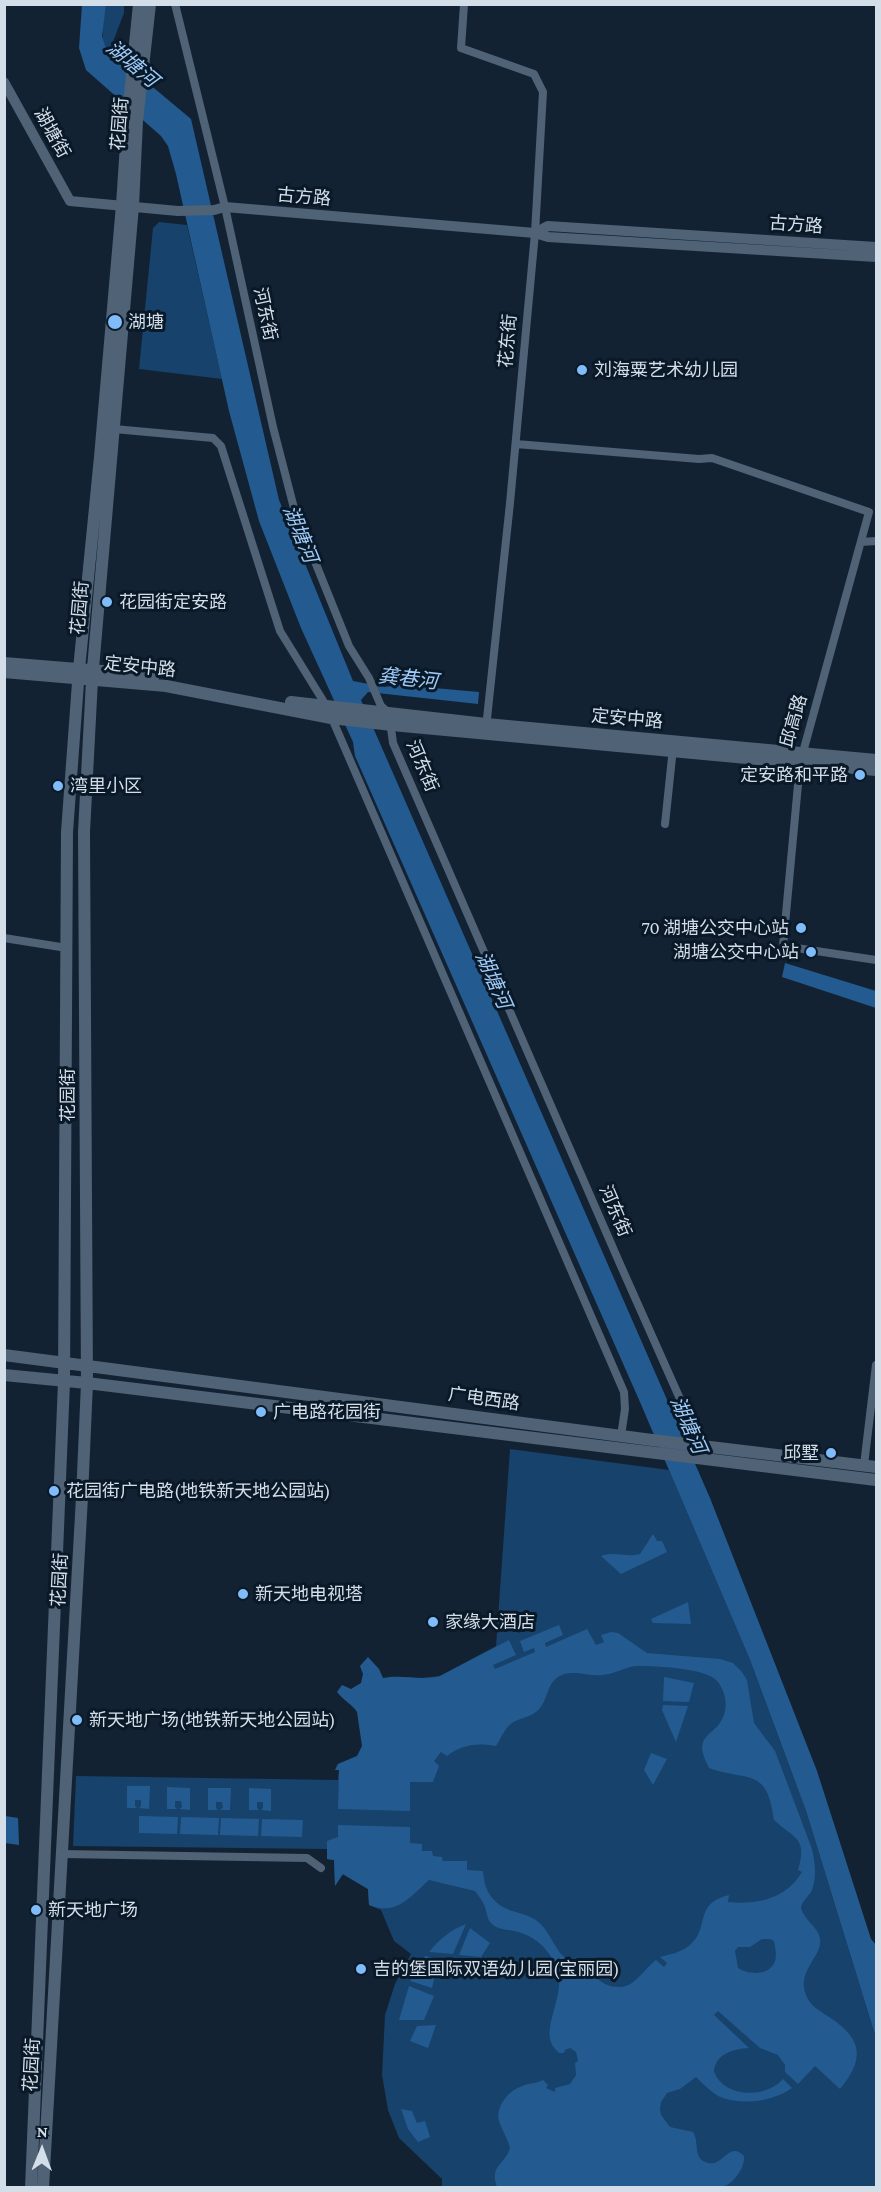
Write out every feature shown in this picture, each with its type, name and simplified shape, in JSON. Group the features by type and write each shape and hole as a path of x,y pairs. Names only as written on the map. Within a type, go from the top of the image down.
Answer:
{"main road":[{"name":"花园街","path":"43,2187 87,1383 84,832 92,675 114,429 138,60 139,4"},
{"name":"花园街","path":"138,60 150,4"},
{"name":"花园街","path":"31,2187 64,1382 67,832 79,674 128,206"},
{"name":"定安中路","path":"4,663 79,674"},
{"name":"定安中路","path":"4,672 92,675 333,713 801,758 876,770"},
{"name":"定安中路","path":"801,758 876,760"},
{"path":"4,1355 64,1361"},
{"name":"广电西路","path":"64,1361 621,1436 870,1466"},
{"path":"4,1375 64,1382"},
{"name":"广电西路","path":"64,1382 876,1480"}],"street":[{"name":"河东街","path":"175,4 220,209 295,513 349,646 369,678 393,743 620,1264 696,1445"},
{"name":"花东街","path":"464,4 461,48 534,74 543,92 535,233 516,444 486,729"},
{"name":"湖塘街","path":"4,82 70,201"},
{"name":"古方路","path":"70,201 178,211 220,209 535,233 548,237 876,256"},
{"name":"古方路","path":"535,233 548,226 876,247"},
{"path":"114,429 213,438 221,446 280,631 333,713 624,1392 626,1409 621,1436"},
{"name":"邱高路","path":"516,444 699,459 712,458 869,512 801,758 783,946 876,960"},
{"path":"861,542 876,542"},
{"path":"665,824 673,746"},
{"path":"4,938 67,948"},
{"path":"870,1466 876,1365"},
{"path":"62,1854 307,1858 321,1868"}],"shaded area":[{"path":"82,5 106,5 102,36 106,48 191,119 279,500 353,681 384,687 400,685 479,692 478,704 368,692 361,700 710,1498 817,1771 871,1939 876,1945 876,2038 806,1811 750,1660 640,1402 355,756 353,742 301,628 259,521 229,411 168,146 161,136 86,70 79,48"},
{"path":"106,5 124,5 124,13 109,52 103,35"},
{"path":"159,222 187,225 222,379 139,369 153,228"},
{"path":"785,963 876,991 876,1008 782,977"},
{"path":"510,1449 669,1470 750,1660 806,1811 876,2038 876,2187 442,2187 442,2179 399,2138 388,2110 382,2075 385,2015 395,1984 411,1954 394,1941 381,1910 369,1905 368,1889 342,1874 335,1886 334,1860 327,1859 327,1849 73,1846 76,1776 338,1780 339,1770 335,1770 338,1764 357,1756 421,1678 440,1676 496,1646"},
{"path":"653,1534 657,1541 662,1541 667,1552 621,1574 601,1556 640,1554"},
{"path":"688,1602 691,1624 653,1623 651,1619"},
{"path":"559,1625 563,1635 545,1643 546,1647 587,1629 596,1645 604,1642 601,1635 611,1632 618,1633 647,1653 720,1659 733,1663 747,1680 754,1723 775,1751 812,1849 815,1880 812,1890 801,1907 802,1912 819,1935 820,1945 807,1971 804,1986 806,1995 813,2005 849,2033 857,2050 854,2068 840,2089 815,2066 798,2084 785,2072 785,2065 778,2055 760,2048 718,2011 714,2015 749,2048 737,2049 718,2060 714,2071 719,2080 735,2091 746,2093 766,2090 776,2086 783,2079 792,2088 776,2097 746,2102 736,2101 718,2096 696,2077 680,2089 667,2093 661,2102 661,2115 670,2127 693,2132 698,2154 703,2161 713,2163 734,2151 744,2156 743,2165 738,2174 723,2187 497,2187 496,2169 510,2148 498,2116 507,2096 515,2089 543,2080 548,2085 546,2088 555,2092 555,2088 570,2084 576,2075 575,2063 578,2061 576,2052 570,2048 564,2053 559,2053 551,2042 550,2026 559,1988 559,1978 554,1962 546,1949 535,1940 521,1933 494,1926 475,1891 429,1880 408,1899 395,1907 379,1908 369,1905 368,1889 343,1874 335,1886 334,1860 327,1859 327,1841 338,1837 338,1825 410,1827 410,1843 422,1844 422,1851 432,1851 433,1856 442,1857 443,1861 467,1861 467,1870 483,1871 487,1890 499,1904 536,1920 564,1957 581,1964 607,1985 620,1987 635,1981 656,1960 664,1967 667,1963 660,1957 688,1947 697,1937 706,1910 718,1899 729,1895 728,1902 739,1903 770,1898 788,1888 802,1872 798,1870 801,1859 800,1845 793,1835 774,1820 771,1803 761,1784 745,1776 709,1768 702,1749 703,1742 723,1716 725,1696 721,1686 712,1677 681,1669 638,1666 603,1675 563,1674 554,1680 540,1708 534,1714 510,1725 496,1746 471,1745 447,1756 441,1752 434,1761 439,1766 433,1782 410,1782 410,1811 338,1809 339,1770 335,1770 338,1764 357,1756 362,1746 357,1712 337,1692 342,1685 351,1689 361,1683 363,1674 360,1666 368,1657 379,1669 383,1678 433,1677 440,1676 509,1640 516,1655 493,1665 495,1669 535,1652 534,1648 524,1652 520,1641","holes":["762,1939 774,1941 776,1956 769,1969 753,1973 738,1968 735,1951 738,1947 750,1947"]},
{"path":"664,1677 694,1683 689,1702 663,1701"},
{"path":"663,1705 688,1706 676,1742 662,1710"},
{"path":"651,1753 667,1759 653,1785 644,1770"},
{"path":"127,1786 150,1786 149,1809 139,1808 141,1800 135,1800 137,1808 127,1808"},
{"path":"167,1787 190,1788 190,1810 179,1809 182,1807 181,1801 175,1801 177,1809 167,1809"},
{"path":"208,1788 231,1788 230,1810 220,1810 223,1808 222,1802 216,1802 218,1810 208,1810"},
{"path":"249,1788 271,1789 271,1811 261,1810 263,1802 257,1802 259,1810 249,1810"},
{"path":"5,1816 18,1818 19,1845 5,1843"},
{"path":"139,1816 178,1817 177,1834 139,1833"},
{"path":"181,1817 219,1818 218,1835 180,1834"},
{"path":"221,1818 259,1819 258,1836 220,1835"},
{"path":"262,1819 303,1820 302,1837 261,1836"},
{"path":"466,1924 453,1954 429,1952 446,1935"},
{"path":"470,1928 490,1943 481,1957 459,1955"},
{"path":"425,1956 439,1959 432,1988 410,1981"},
{"path":"409,1986 434,1996 424,2020 399,2020"},
{"path":"436,2025 428,2048 410,2041 417,2026"},
{"path":"401,2109 412,2111 417,2123 425,2121 430,2137 418,2142 408,2129"}],"place":[{"name":"湖塘","path":"115,322"},
{"name":"刘海粟艺术幼儿园","path":"582,370"},
{"name":"花园街定安路","path":"107,602"},
{"name":"定安路和平路","path":"860,775"},
{"name":"湾里小区","path":"58,786"},
{"name":"70 湖塘公交中心站","path":"801,928"},
{"name":"湖塘公交中心站","path":"811,952"},
{"name":"广电路花园街","path":"261,1412"},
{"name":"邱墅","path":"831,1453"},
{"name":"花园街广电路(地铁新天地公园站)","path":"54,1491"},
{"name":"新天地电视塔","path":"243,1594"},
{"name":"家缘大酒店","path":"433,1622"},
{"name":"新天地广场(地铁新天地公园站)","path":"77,1720"},
{"name":"新天地广场","path":"36,1910"},
{"name":"吉的堡国际双语幼儿园(宝丽园)","path":"361,1969"}],"water label":[{"name":"湖塘河","path":"132,64"},
{"name":"湖塘河","path":"300,534"},
{"name":"龚巷河","path":"408,679"},
{"name":"湖塘河","path":"493,980"},
{"name":"湖塘河","path":"688,1425"}]}
